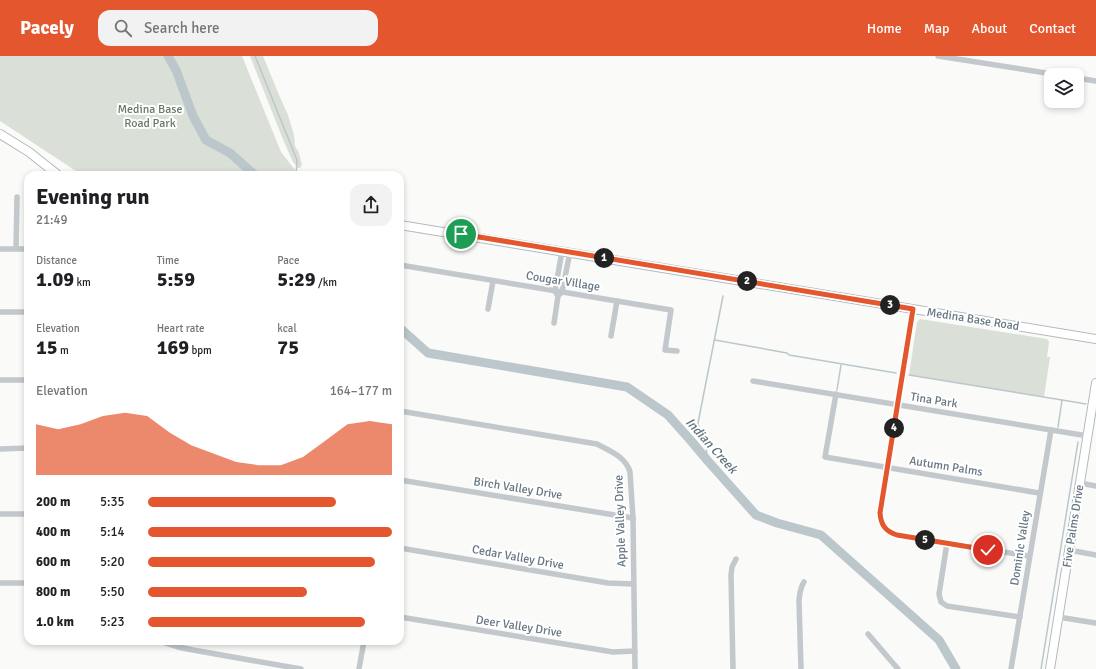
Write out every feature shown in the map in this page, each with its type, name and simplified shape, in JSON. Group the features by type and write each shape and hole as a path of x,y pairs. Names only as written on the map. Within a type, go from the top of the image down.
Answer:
{"street":[{"path":"938,56 1044,73"},
{"path":"1084,79 1096,81"},
{"path":"0,134 29,152 53,171"},
{"path":"16,248 17,197"},
{"name":"Medina Base Road","path":"404,225 1096,339"},
{"path":"0,248 24,249"},
{"path":"554,324 566,252"},
{"name":"Cougar Village","path":"404,266 493,280 558,293 672,310 665,350 677,350"},
{"path":"488,309 493,280"},
{"path":"611,336 617,301"},
{"path":"913,309 880,513 881,522 888,531 897,535 1029,556"},
{"path":"0,312 24,312"},
{"path":"0,380 24,380"},
{"name":"Tina Park","path":"753,380 1088,436"},
{"name":"Five Palms Drive","path":"1050,669 1096,383"},
{"name":"Autumn Palms","path":"836,394 825,458 1039,493"},
{"name":"Apple Valley Drive","path":"404,412 597,444 624,460 629,467 630,472 635,669"},
{"name":"Dominic Valley","path":"1011,669 1039,493 1051,430"},
{"path":"0,449 24,448"},
{"name":"Birch Valley Drive","path":"404,481 632,518"},
{"path":"1080,483 1096,486"},
{"path":"0,514 24,514"},
{"path":"947,543 939,594 941,602 947,606 1020,618"},
{"name":"Cedar Valley Drive","path":"404,549 608,583 634,584"},
{"path":"1069,550 1096,555"},
{"path":"733,669 731,575 732,566 736,559"},
{"path":"801,669 799,600 801,586 804,582"},
{"path":"0,584 24,583"},
{"path":"1058,617 1096,623"},
{"name":"Deer Valley Drive","path":"404,618 613,652 635,651"},
{"path":"868,634 898,669"},
{"path":"172,645 301,669"},
{"path":"359,669 363,645"}],"green space":[{"name":"Medina Base Road Park","path":"0,56 242,56 281,152 296,171 76,171 0,121"},
{"path":"250,56 263,56 288,115 294,135 295,146 299,153 302,165 300,168 298,168 293,162 284,142"},
{"path":"920,319 1047,339 1049,342 1047,357 1050,357 1044,397 909,375 917,322"}],"waterway":[{"name":"Indian Creek","path":"168,56 176,70 193,116 206,140 230,153 250,171"},
{"path":"255,56 297,160 296,171"},
{"path":"707,460 706,439 699,428 698,423 723,296"},
{"name":"Indian Creek","path":"404,332 428,353 627,387 668,415 756,515 777,523 821,535 939,640 956,669"},
{"path":"715,340 787,353 789,355 896,373"},
{"path":"837,390 841,365"},
{"path":"909,375 1062,400"},
{"path":"1058,427 1062,400 1086,404"},
{"path":"1041,669 1078,442"}],"route":[{"path":"461,234 913,309 880,513 881,522 883,526 892,534 988,550"}]}
